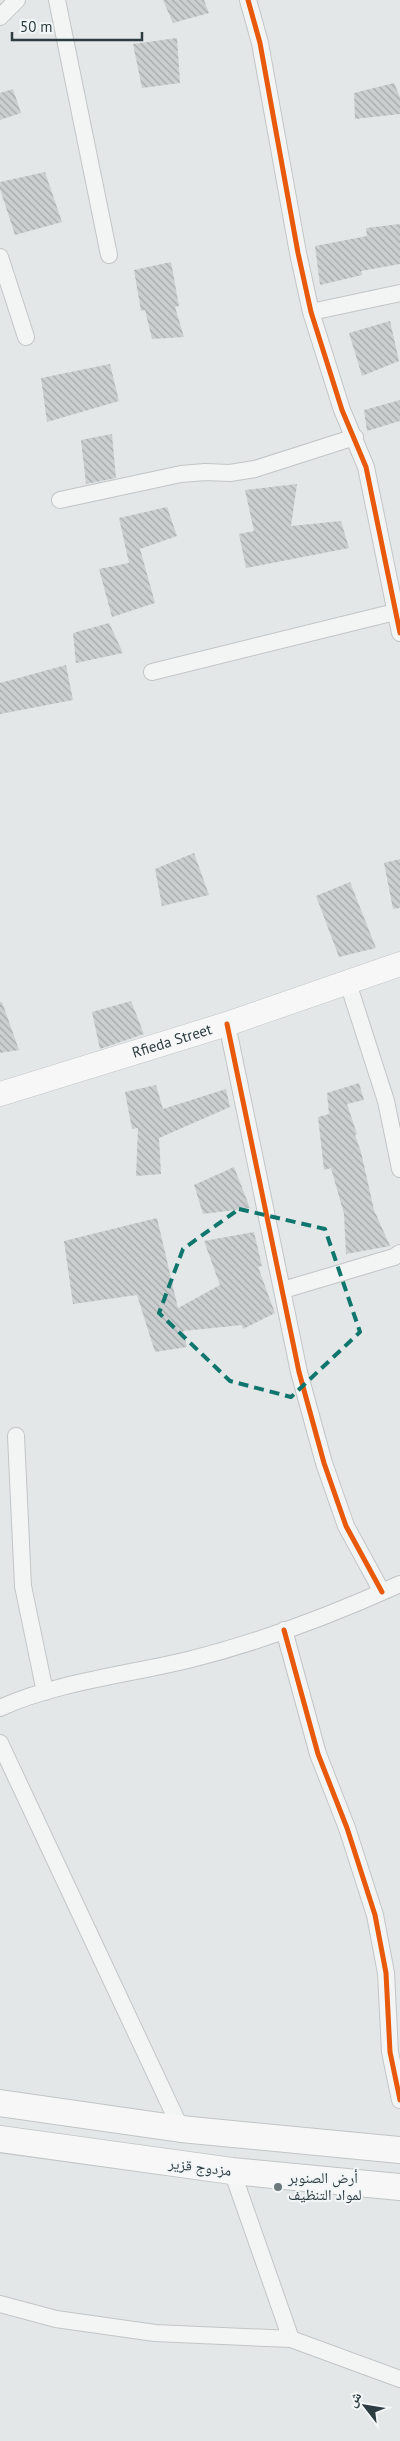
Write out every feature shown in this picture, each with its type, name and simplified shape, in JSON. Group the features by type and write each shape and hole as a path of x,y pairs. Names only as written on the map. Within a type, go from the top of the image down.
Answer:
{"main road":[{"path":"0,2103 181,2129 400,2150"},
{"name":"مزدوج قزير","path":"0,2139 232,2171 399,2190"}],"street":[{"path":"0,17 18,0"},
{"path":"57,0 110,255"},
{"path":"248,0 260,44 298,253 311,312 342,410 355,437 366,467 396,604 400,633"},
{"path":"0,257 26,337"},
{"path":"311,312 400,293"},
{"path":"60,500 181,474 205,472 230,473 255,469 355,437"},
{"path":"152,672 396,604"},
{"name":"Rfieda Street","path":"0,1094 227,1024 400,964"},
{"path":"348,983 386,1101 400,1169"},
{"path":"227,1024 299,1372 324,1463 346,1526 382,1592"},
{"path":"283,1290 394,1257 400,1252"},
{"path":"16,1436 23,1586 46,1692"},
{"path":"0,1708 46,1692 190,1659 284,1630 400,1584"},
{"path":"284,1630 318,1754 347,1828 375,1915 386,1973 390,2052 400,2100"},
{"path":"0,1743 181,2129"},
{"path":"232,2171 291,2339"},
{"path":"0,2304 56,2319 155,2333 291,2339 400,2379"}],"highlighted area":[{"path":"239,1209 325,1229 360,1332 291,1397 230,1381 159,1313 183,1249"}],"building":[{"path":"163,0 204,0 209,13 173,23"},
{"path":"177,38 180,83 142,88 133,44"},
{"path":"394,83 400,97 400,114 355,119 354,93"},
{"path":"13,89 21,113 0,120 0,93"},
{"path":"45,172 62,222 15,235 0,189 0,182"},
{"path":"400,224 400,264 361,271 362,275 320,285 315,246 367,236 366,228"},
{"path":"171,262 179,306 175,307 184,337 152,339 145,310 141,311 134,270"},
{"path":"390,321 399,361 362,376 349,333"},
{"path":"110,364 119,401 47,422 41,378"},
{"path":"400,400 400,421 367,431 364,410"},
{"path":"112,434 116,478 86,484 81,440"},
{"path":"297,484 291,526 341,521 349,548 246,568 239,534 254,531 245,490"},
{"path":"167,507 177,536 140,549 155,603 112,617 99,569 129,563 119,518"},
{"path":"109,623 123,653 76,663 73,633"},
{"path":"66,665 73,700 0,714 0,683"},
{"path":"194,853 209,895 162,906 155,869"},
{"path":"400,859 400,908 393,909 384,863"},
{"path":"350,882 376,948 339,957 316,896"},
{"path":"131,1001 144,1034 100,1049 92,1012"},
{"path":"0,1002 2,1002 19,1050 0,1053"},
{"path":"359,1083 364,1100 347,1104 357,1134 355,1135 361,1152 374,1210 390,1246 346,1254 344,1214 331,1168 324,1170 318,1117 329,1114 327,1093"},
{"path":"156,1085 163,1109 226,1089 230,1107 159,1138 161,1174 136,1176 138,1128 132,1129 125,1092"},
{"path":"234,1167 250,1208 203,1214 194,1185"},
{"path":"157,1218 178,1308 220,1285 204,1241 254,1232 262,1266 258,1267 275,1313 243,1329 242,1325 183,1331 187,1347 155,1352 137,1295 73,1304 64,1241"}],"cycle path":[{"path":"248,0 260,43 298,253 311,312 342,410 366,467 400,633"},
{"path":"227,1024 299,1372 324,1463 346,1526 382,1592"},
{"path":"284,1630 318,1754 347,1828 375,1915 386,1973 390,2052 400,2100"}],"place":[{"name":"أرض الصنوبر لمواد التنظيف","path":"278,2187"}]}
